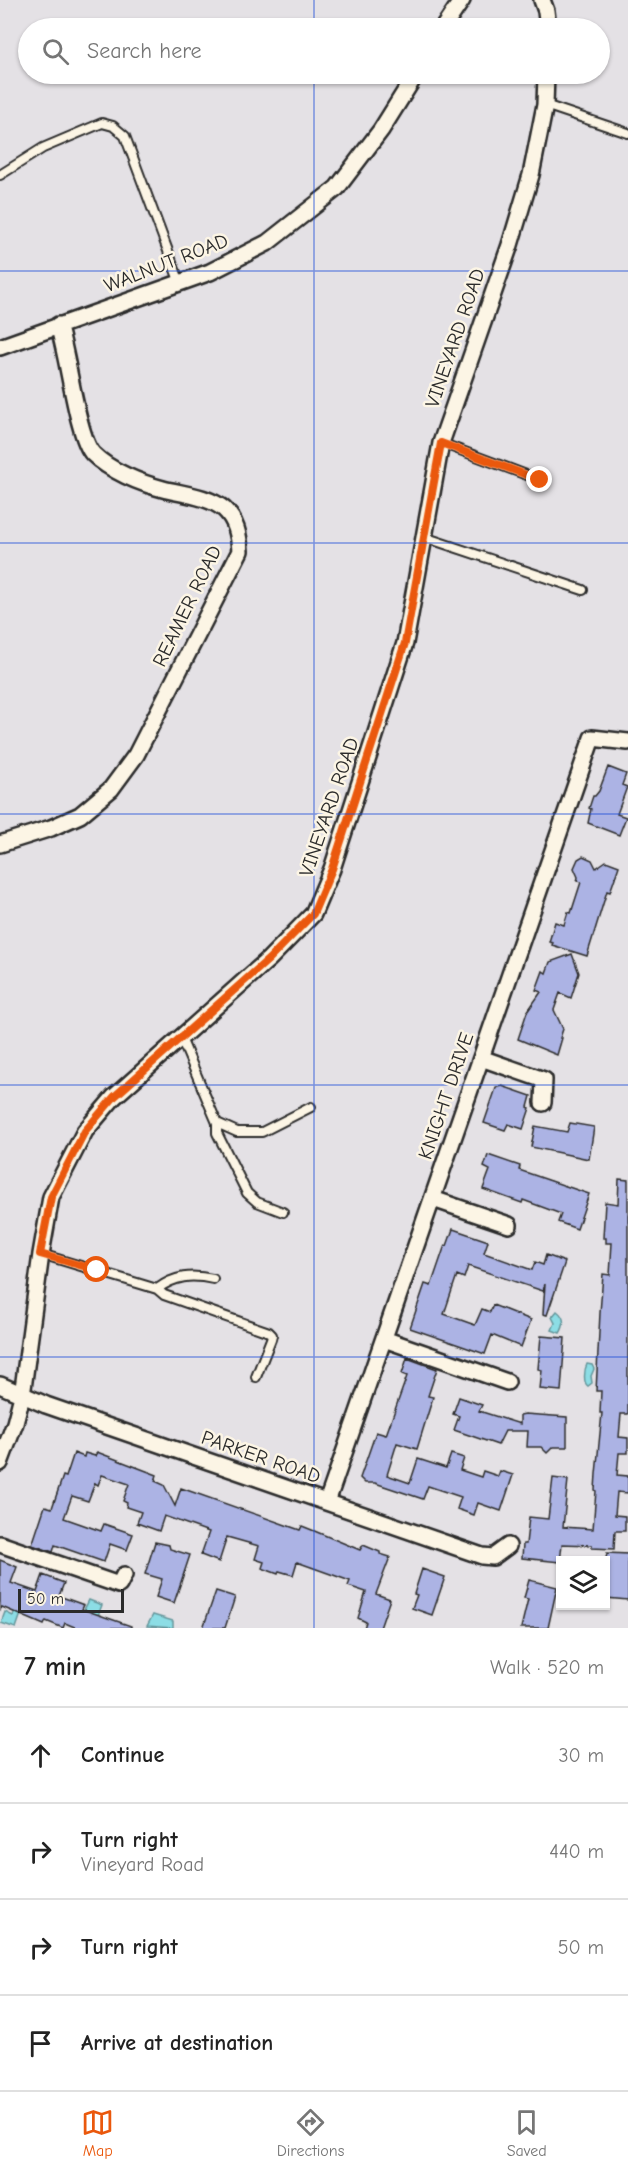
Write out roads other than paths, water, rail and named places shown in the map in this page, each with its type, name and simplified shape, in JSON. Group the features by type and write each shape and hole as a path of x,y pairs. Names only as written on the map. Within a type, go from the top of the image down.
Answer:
{"street":[{"path":"450,18 462,0"},
{"path":"542,0 547,18"},
{"name":"WALNUT ROAD","path":"0,347 210,272 267,243 337,188 381,130 410,84"},
{"name":"VINEYARD ROAD","path":"0,1463 22,1396 40,1254 51,1197 85,1131 114,1097 269,959 313,914 332,869 405,643 441,443 510,245 531,175 545,105 546,84"},
{"name":"REAMER ROAD","path":"0,844 51,828 80,815 111,789 136,755 240,551 239,536 234,522 224,510 210,501 160,488 115,469 92,452 81,426 64,343 58,326"},
{"name":"KNIGHT DRIVE","path":"327,1502 592,738 628,742"},
{"path":"481,1058 544,1080 543,1103"},
{"path":"433,1198 509,1225"},
{"path":"384,1339 507,1382"},
{"name":"PARKER ROAD","path":"0,1385 22,1396 482,1556 493,1557 508,1546"},
{"path":"0,1544 119,1585 123,1575"}],"lane":[{"path":"545,105 628,133"},
{"path":"0,175 43,148 102,123 113,126 125,136 180,283"},
{"path":"441,443 540,480"},
{"path":"423,537 583,590"},
{"path":"181,1038 217,1123 217,1133 247,1193 257,1202 283,1212"},
{"path":"217,1123 237,1132 262,1132 311,1107"},
{"path":"40,1254 157,1289 164,1295 269,1332 272,1335 271,1339 256,1377"},
{"path":"157,1289 168,1281 190,1275 213,1279"}],"water":[{"path":"557,1311 563,1321 560,1333 552,1330 555,1323 552,1317"},
{"path":"587,1364 592,1365 594,1369 591,1376 592,1383 588,1386 584,1376"},
{"path":"89,1600 102,1605 93,1628 83,1612"},
{"path":"16,1609 22,1611 16,1628 1,1623 5,1612 13,1616"},
{"path":"153,1615 173,1621 173,1628 147,1626"}]}
